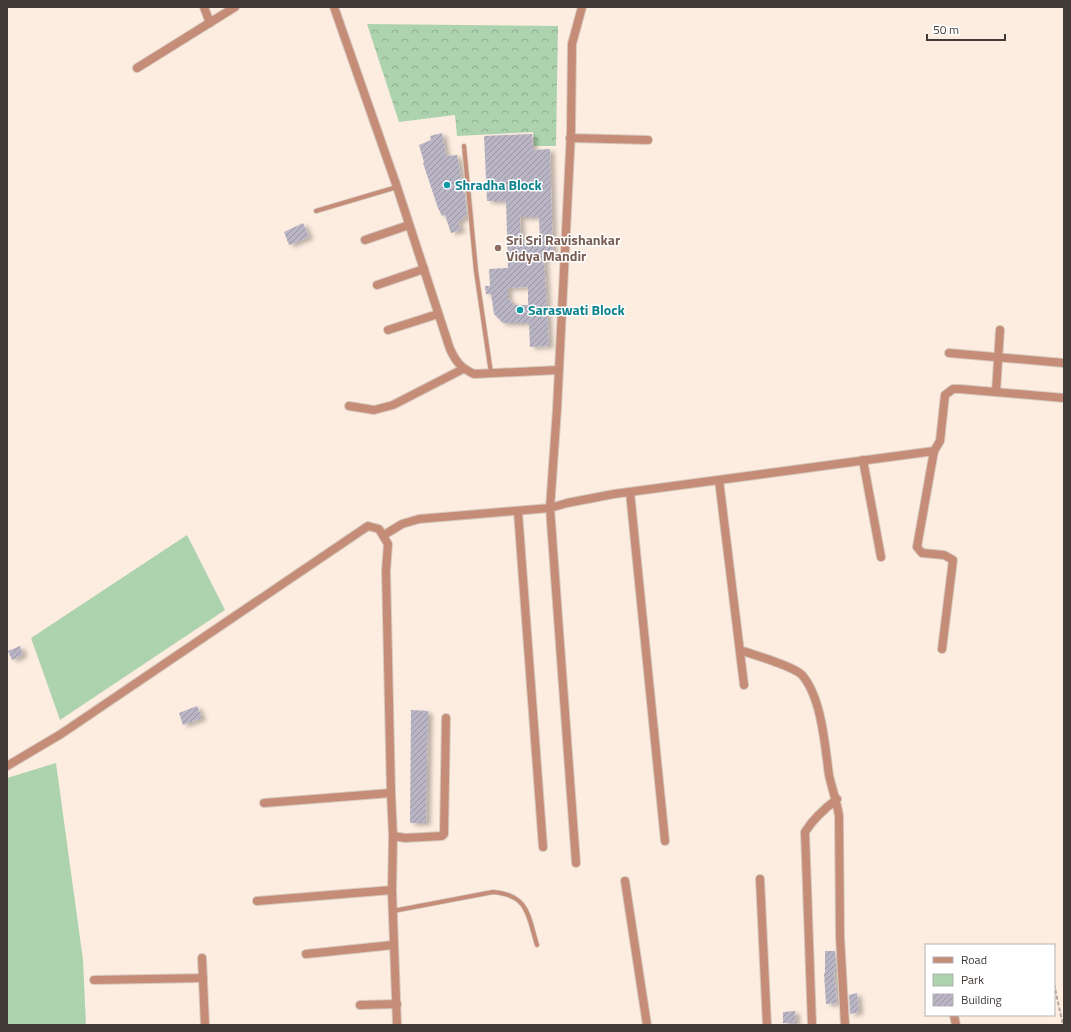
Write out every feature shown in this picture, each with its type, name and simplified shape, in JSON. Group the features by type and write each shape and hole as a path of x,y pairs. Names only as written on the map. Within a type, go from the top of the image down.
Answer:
{"street":[{"path":"204,7 210,23"},
{"path":"137,68 235,7"},
{"path":"334,7 397,187 450,349 456,362 463,369 474,374 558,370"},
{"path":"576,863 550,508 570,138 572,44 582,7"},
{"path":"570,138 648,140"},
{"path":"365,240 409,225"},
{"path":"377,285 424,269"},
{"path":"388,330 438,314"},
{"path":"996,392 1000,330"},
{"path":"949,353 1064,363"},
{"path":"349,406 374,410 393,405 463,369"},
{"path":"942,649 953,560 944,555 922,553 918,547 934,451 940,441 945,394 947,392 960,389 1064,398"},
{"path":"384,536 402,524 419,519 518,512 550,508 567,503 630,492 934,451"},
{"path":"863,460 881,557"},
{"path":"719,480 744,685"},
{"path":"630,492 665,840"},
{"path":"518,512 543,847"},
{"path":"7,766 61,734 368,526 379,529 388,544 386,571 393,836 393,944 397,1025"},
{"path":"740,650 783,665 802,675 811,690 824,729 830,776 839,816 840,936 845,1025"},
{"path":"393,836 405,838 442,836 444,834 446,718"},
{"path":"264,803 391,794"},
{"path":"812,1025 806,832 812,822 836,799"},
{"path":"760,879 767,1025"},
{"path":"625,881 647,1025"},
{"path":"257,901 392,890"},
{"path":"306,954 393,944"},
{"path":"202,958 205,1025"},
{"path":"94,980 203,978"},
{"path":"360,1005 397,1004"}],"lane":[{"path":"464,146 476,272 491,373"},
{"path":"316,211 397,187"},
{"path":"393,911 493,892 508,893 518,898 524,906 537,945"}],"path":[{"path":"1055,989 1063,1025"}],"green space":[{"path":"367,24 558,26 556,146 534,146 533,132 457,136 455,115 399,122"},
{"path":"187,535 225,610 60,720 31,638"},
{"path":"56,763 83,960 86,1025 7,1025 7,778"}],"building":[{"name":"Shradha Block","path":"442,133 446,156 457,155 467,215 458,222 461,230 451,233 445,215 442,216 438,208 423,163 419,145 431,140 430,136"},
{"path":"532,134 533,150 550,149 553,258 544,258 549,346 530,347 529,323 503,323 494,314 491,294 486,294 485,286 490,286 489,269 508,268 506,201 487,201 484,136","holes":["520,217 539,217 540,243 521,244","528,287 528,305 514,305 508,298 508,288"]},
{"path":"303,223 309,237 289,245 284,232"},
{"path":"20,646 23,655 12,660 8,651"},
{"path":"197,706 202,718 183,725 179,713"},
{"path":"411,710 428,711 426,823 410,823"},
{"path":"825,951 835,951 836,971 834,971 837,1003 826,1004 824,973"},
{"path":"857,993 859,1012 850,1014 849,995"},
{"path":"795,1011 796,1023 783,1023 783,1012"}],"place":[{"name":"Shradha Block","path":"447,185"},
{"name":"Sri Sri Ravishankar Vidya Mandir","path":"498,248"},
{"name":"Saraswati Block","path":"520,310"}]}
